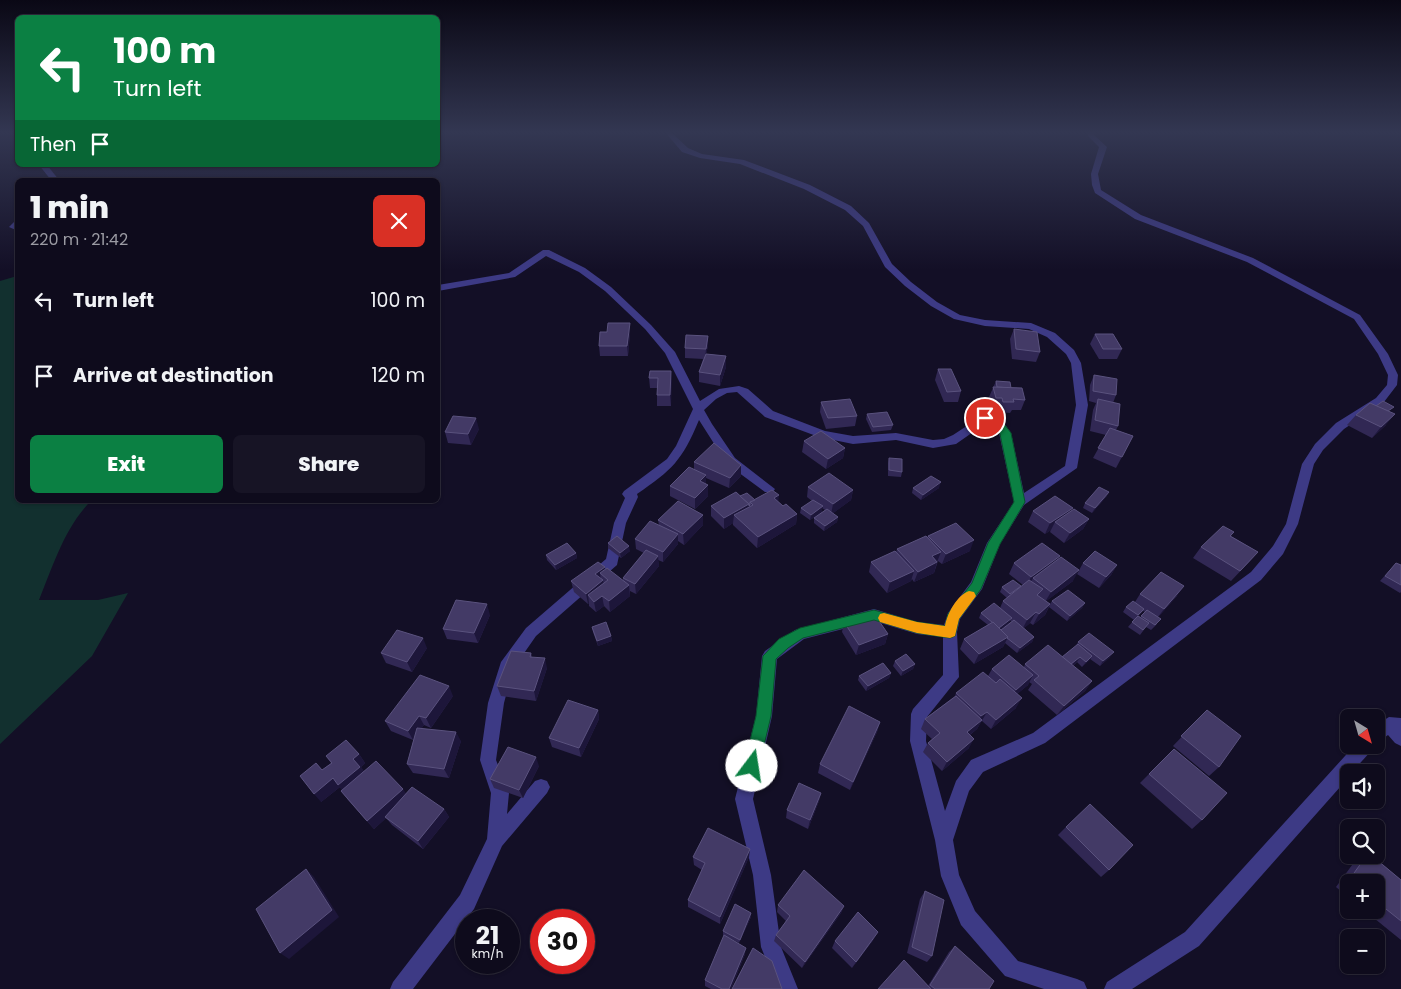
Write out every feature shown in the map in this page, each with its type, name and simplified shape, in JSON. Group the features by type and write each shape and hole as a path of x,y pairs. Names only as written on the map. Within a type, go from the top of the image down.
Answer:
{"street":[{"path":"784,178 808,187 848,208 866,225 888,265 908,284 934,304 957,317 985,323 1031,326 1051,336 1070,352 1076,363 1082,405 1071,468 1020,502 994,543 977,585 953,618 950,632 952,677 919,714 918,741 944,840 950,876 968,918 1012,969 1077,989"},
{"path":"944,840 962,787 977,766 1039,738 1256,576 1278,550 1292,524 1308,464 1319,447 1340,426 1380,400 1392,385 1393,375 1383,354 1357,317 1250,260 1138,216 1098,191 1094,178"},
{"path":"440,288 512,275 546,252 582,270 608,289 648,327 670,352 698,408 722,450 731,460 769,489"},
{"path":"496,840 500,793 488,760 496,703 506,667 531,632 612,561 620,523 632,497 628,494 675,458 698,408 715,394 725,390 739,389 748,392 759,407 770,414 832,438 853,440 891,436 939,444 955,440 985,418 998,423 1005,433 1020,502"},
{"path":"788,989 771,947 762,876 744,799 764,716 770,656 800,634 874,615 917,628 950,632"},
{"path":"1395,725 1401,738"},
{"path":"1114,989 1192,939 1358,754"},
{"path":"400,989 467,902 496,840 541,787"}],"green space":[{"path":"15,277 15,503 89,503 67,534 39,600 98,600 128,593 92,656 0,744 0,281"}],"building":[{"path":"608,323 630,323 627,346 599,346 600,332 607,332"},
{"path":"1014,329 1037,332 1040,352 1016,349"},
{"path":"1095,334 1113,334 1122,349 1103,349"},
{"path":"686,335 708,336 706,349 685,348"},
{"path":"706,354 726,356 720,375 699,372"},
{"path":"938,369 951,369 961,391 947,392"},
{"path":"650,371 671,371 670,395 657,395 658,378 649,378"},
{"path":"1094,375 1117,379 1116,395 1093,391"},
{"path":"996,381 1010,382 1011,388 997,387"},
{"path":"993,387 1022,388 1025,400 1013,399 1014,402 1003,402 1002,398 996,398"},
{"path":"850,399 857,416 828,418 821,402"},
{"path":"1098,399 1120,404 1118,426 1095,420"},
{"path":"1383,401 1394,407 1388,411 1376,406"},
{"path":"1370,403 1395,414 1381,427 1356,415"},
{"path":"887,412 893,425 873,427 867,414"},
{"path":"453,416 476,418 468,434 445,432"},
{"path":"1110,428 1133,436 1122,457 1098,448"},
{"path":"821,431 845,448 828,459 804,441"},
{"path":"714,443 741,465 730,478 694,462"},
{"path":"889,458 902,459 902,472 889,470"},
{"path":"689,467 706,475 700,481 708,485 695,498 670,486"},
{"path":"829,473 853,490 833,504 808,487"},
{"path":"931,476 941,482 923,495 913,488"},
{"path":"1099,487 1109,492 1095,508 1085,503"},
{"path":"772,490 779,495 774,498 783,506 786,504 797,514 758,537 734,515 753,505 750,502"},
{"path":"736,492 749,504 724,518 711,506"},
{"path":"747,493 755,500 750,502 749,506 740,496"},
{"path":"1055,496 1073,508 1050,523 1033,511"},
{"path":"813,500 823,506 811,515 801,508"},
{"path":"678,501 703,515 683,534 658,520"},
{"path":"827,509 838,517 825,526 814,518"},
{"path":"1074,509 1089,519 1070,533 1055,522"},
{"path":"650,521 678,534 663,552 635,539"},
{"path":"956,523 974,540 946,554 928,536"},
{"path":"1223,526 1234,532 1230,536 1258,552 1240,571 1201,547"},
{"path":"617,536 629,546 620,553 608,543"},
{"path":"926,536 941,552 932,556 937,562 918,572 897,549"},
{"path":"567,543 576,553 555,565 546,555"},
{"path":"1042,543 1060,556 1031,577 1014,563"},
{"path":"646,550 658,556 635,584 623,578"},
{"path":"895,551 914,571 890,582 871,562"},
{"path":"1095,551 1117,565 1106,577 1083,563"},
{"path":"1061,557 1079,570 1051,592 1033,578"},
{"path":"598,562 605,567 595,574 603,580 586,594 571,581"},
{"path":"1396,563 1401,565 1401,585 1385,576"},
{"path":"607,568 629,585 609,601 602,596 594,602 588,595 608,580 600,573"},
{"path":"1161,572 1184,586 1164,609 1140,594"},
{"path":"1013,580 1021,586 1010,594 1002,587"},
{"path":"1029,580 1043,589 1037,595 1050,604 1039,614 1036,612 1027,620 1003,601"},
{"path":"1068,590 1085,603 1070,616 1052,601"},
{"path":"456,600 487,604 474,633 443,629"},
{"path":"1133,601 1144,609 1138,615 1126,607"},
{"path":"994,603 1012,618 999,628 981,613"},
{"path":"1147,610 1161,619 1155,625 1141,616"},
{"path":"873,612 888,634 859,645 844,622"},
{"path":"1138,616 1149,623 1143,630 1132,622"},
{"path":"1014,620 1034,637 1020,648 1007,638 1001,630"},
{"path":"606,622 611,636 597,641 592,627"},
{"path":"993,622 1008,637 979,654 964,639"},
{"path":"397,630 423,638 407,662 381,653"},
{"path":"1089,633 1114,652 1103,661 1078,642"},
{"path":"1078,644 1092,656 1086,662 1080,657 1071,664 1062,657"},
{"path":"1048,645 1092,681 1064,706 1034,680 1039,676 1025,664"},
{"path":"511,651 531,653 530,657 545,658 534,691 497,686"},
{"path":"906,654 915,664 903,671 895,661"},
{"path":"1009,655 1033,675 1016,690 992,669"},
{"path":"883,663 891,673 868,686 859,676"},
{"path":"983,672 996,683 1000,679 1022,698 996,720 987,712 981,716 956,693"},
{"path":"420,675 449,686 426,718 419,716 408,731 385,721"},
{"path":"956,696 982,720 967,732 974,739 947,762 928,743 940,733 925,719"},
{"path":"568,700 598,710 579,748 549,738"},
{"path":"849,706 880,722 853,782 820,764"},
{"path":"1207,710 1241,736 1219,767 1181,736"},
{"path":"417,728 456,732 444,769 407,764"},
{"path":"346,740 359,754 353,759 360,767 338,785 333,778 314,794 300,776 316,763 322,770 332,763 326,756"},
{"path":"508,747 536,757 519,790 490,779"},
{"path":"1174,749 1227,793 1202,820 1149,774"},
{"path":"376,761 403,789 367,821 341,791"},
{"path":"799,783 821,793 810,820 787,810"},
{"path":"412,787 444,809 418,841 385,817"},
{"path":"1090,804 1133,845 1109,870 1066,827"},
{"path":"708,828 750,849 720,917 688,900 705,863 693,857"},
{"path":"1361,864 1382,864 1401,880 1401,921 1385,908 1385,874 1353,874"},
{"path":"306,869 332,910 280,953 256,909"},
{"path":"804,870 844,906 805,962 776,935 790,916 778,905"},
{"path":"925,891 944,900 932,956 912,947"},
{"path":"735,904 751,913 740,940 723,931"},
{"path":"858,912 878,932 856,962 835,941"},
{"path":"724,935 746,948 729,989 722,989 705,980"},
{"path":"955,946 994,981 989,989 935,989 930,985"},
{"path":"753,948 772,961 782,989 732,989"},
{"path":"904,960 931,989 878,989"}],"slow traffic":[{"path":"884,618 917,628 950,632 953,618 969,596"}],"route":[{"path":"752,766 764,716 770,656 784,644 800,634 874,615 917,628 950,632 953,618 977,585 994,543 1020,502 1005,433 998,423 985,418"}]}
